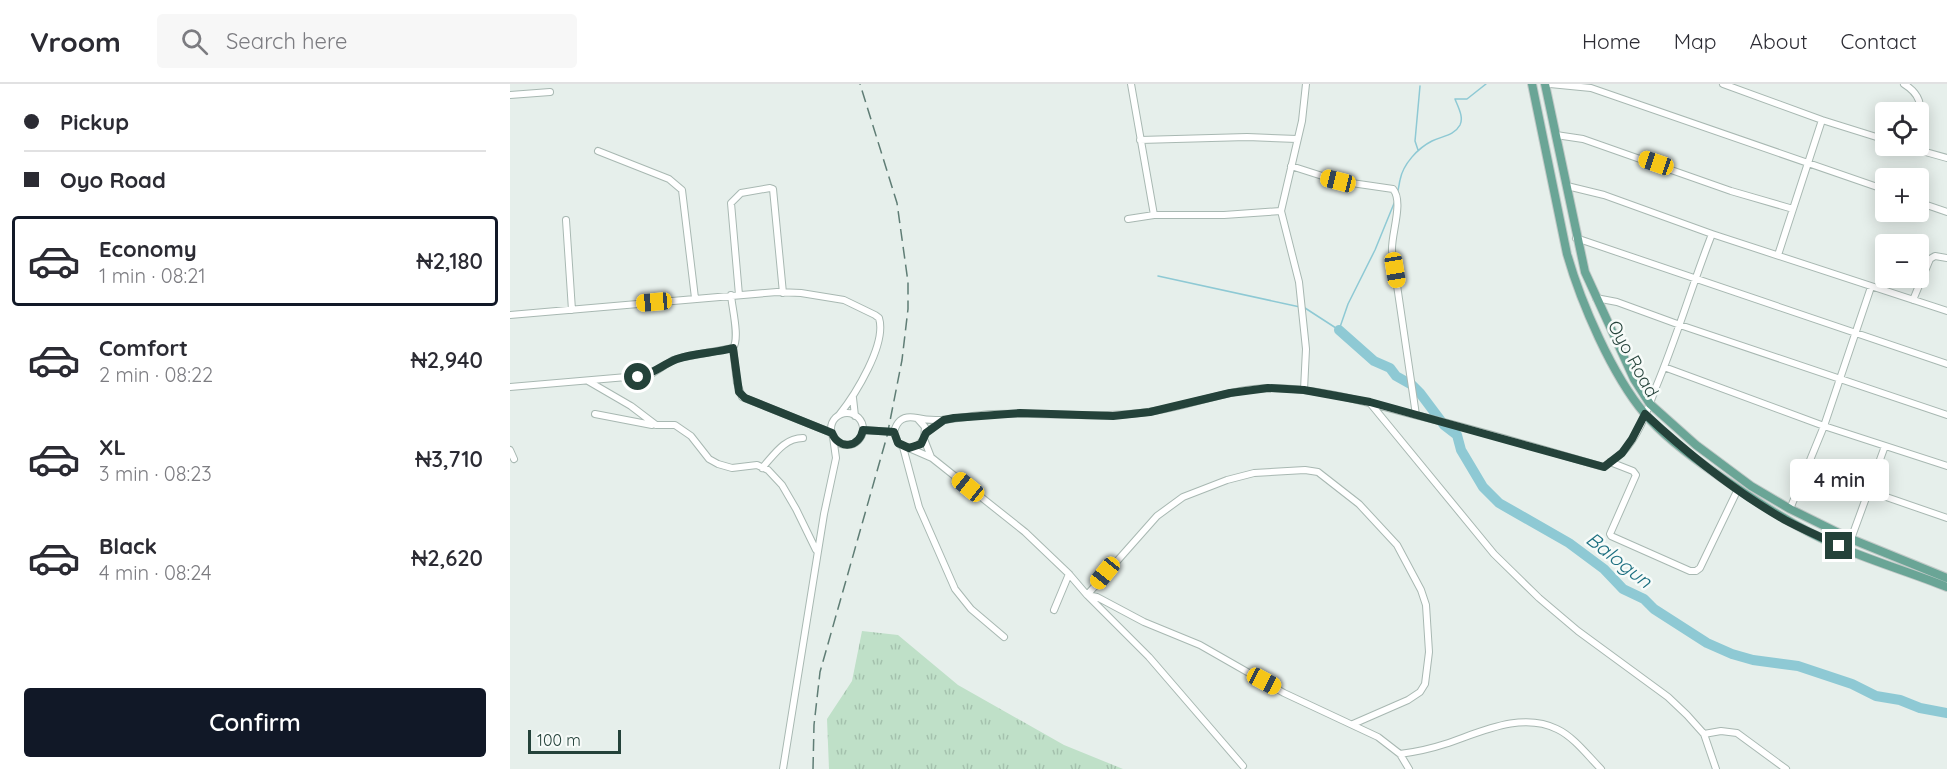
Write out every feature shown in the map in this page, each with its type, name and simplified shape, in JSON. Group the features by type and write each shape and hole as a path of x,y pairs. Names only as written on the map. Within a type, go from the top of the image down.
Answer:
{"main road":[{"name":"Oyo Road","path":"1532,84 1567,254 1574,276 1611,361 1622,382 1645,414 1690,454 1784,519 1839,546 1947,587"},
{"name":"Oyo Road","path":"1545,84 1585,272 1634,379 1650,404 1695,444 1751,486 1790,509 1851,539 1947,578"}],"street":[{"path":"1131,84 1154,215"},
{"path":"1304,390 1306,349 1300,311 1299,282 1281,212 1302,121 1306,84"},
{"path":"1550,84 1591,88 1875,186"},
{"path":"1724,84 1875,137"},
{"path":"1904,84 1918,95 1919,102"},
{"path":"510,95 550,92"},
{"path":"1778,255 1822,120"},
{"path":"1556,135 1584,139 1731,191 1793,208"},
{"path":"1140,140 1247,137 1297,139"},
{"path":"598,151 669,178 681,190 694,298"},
{"path":"1929,152 1947,158"},
{"path":"1291,166 1338,181 1393,189 1397,197 1391,242 1416,415"},
{"path":"1567,186 1604,195 1712,234 1947,311"},
{"path":"739,295 731,203 741,193 770,188 773,189 783,293"},
{"path":"1929,206 1947,212"},
{"path":"1128,219 1154,215 1281,212"},
{"path":"566,220 573,310"},
{"path":"1243,766 1149,657 1087,595 1070,574 1025,532 932,458 898,443 894,432 899,421 904,417 944,420 986,414 1020,413 1113,416 1150,412 1249,390 1268,388 1304,390 1370,402 1604,467 1622,453 1650,404 1680,325 1694,278 1712,234"},
{"path":"1576,238 1947,364"},
{"path":"1913,300 1930,259 1935,256 1947,258"},
{"path":"1790,509 1841,380 1871,287"},
{"path":"510,315 731,295 783,293 844,300 879,318 881,330 863,381 832,425 836,458 817,552 783,769"},
{"path":"731,295 736,336 733,348 737,384 742,397 832,435 839,443 847,445"},
{"path":"1595,298 1617,302 1947,415"},
{"path":"510,387 650,375 673,360 733,348"},
{"path":"1664,367 1824,426 1947,466"},
{"path":"588,381 632,406 656,425"},
{"path":"853,398 855,416"},
{"path":"1370,402 1494,555 1578,632 1668,697 1704,734 1716,769"},
{"path":"836,458 847,445 858,441 863,430 861,422 855,416 847,413 839,416"},
{"path":"595,414 656,425 675,425 691,436 709,459 718,464 732,468 757,465 768,470 782,485 817,552"},
{"path":"916,418 925,427 925,436 932,458"},
{"path":"906,448 916,447 944,420"},
{"path":"863,430 894,432"},
{"path":"762,468 784,444 793,438 802,438"},
{"path":"1851,539 1885,446"},
{"path":"906,448 919,507 955,589 971,609 1004,638"},
{"path":"510,450 514,459"},
{"path":"1610,462 1633,471 1636,475 1611,536 1690,571 1700,568 1738,489"},
{"path":"1087,595 1157,516 1183,498 1227,480 1254,473 1305,470 1318,472 1354,499 1397,546 1421,590 1426,605 1429,652 1425,684 1420,692 1408,700 1353,723"},
{"path":"1869,491 1947,518"},
{"path":"1054,610 1070,574"},
{"path":"1087,595 1113,604 1144,622 1200,645 1284,693 1353,723 1378,737 1400,754 1409,769"},
{"path":"1400,754 1426,750 1498,726 1539,723 1557,729 1601,769"},
{"path":"1704,734 1721,731 1737,733 1786,769"}],"green space":[{"path":"862,631 898,635 958,685 1064,745 1123,769 829,769 827,719 852,681"}],"waterway":[{"path":"1397,193 1404,168 1412,157 1427,144 1451,134 1460,125 1461,115 1455,99 1467,99 1486,84"},
{"path":"1418,150 1415,141 1420,86"},
{"path":"1305,308 1339,330 1348,304 1375,250 1395,201"},
{"path":"1158,276 1300,307"},
{"name":"Balogun","path":"1339,330 1374,361 1390,368 1396,376 1412,385 1420,393 1444,425 1457,435 1461,450 1483,487 1499,503 1569,543 1604,569 1623,589 1644,599 1654,609 1707,643 1732,654 1753,660 1798,666 1852,684 1876,696 1947,713"}],"railway":[{"path":"813,769 814,725 820,672 887,436 902,360 908,309 908,282 897,203 860,84"}],"route":[{"path":"638,377 650,375 673,360 733,348 737,384 742,397 832,433 836,441 843,445 851,445 858,441 863,430 879,430 894,432 898,443 909,448 921,444 926,433 944,420 954,418 1020,413 1113,416 1150,412 1230,393 1268,388 1304,390 1370,402 1604,467 1622,453 1645,414 1707,468 1784,519 1839,546"}]}
